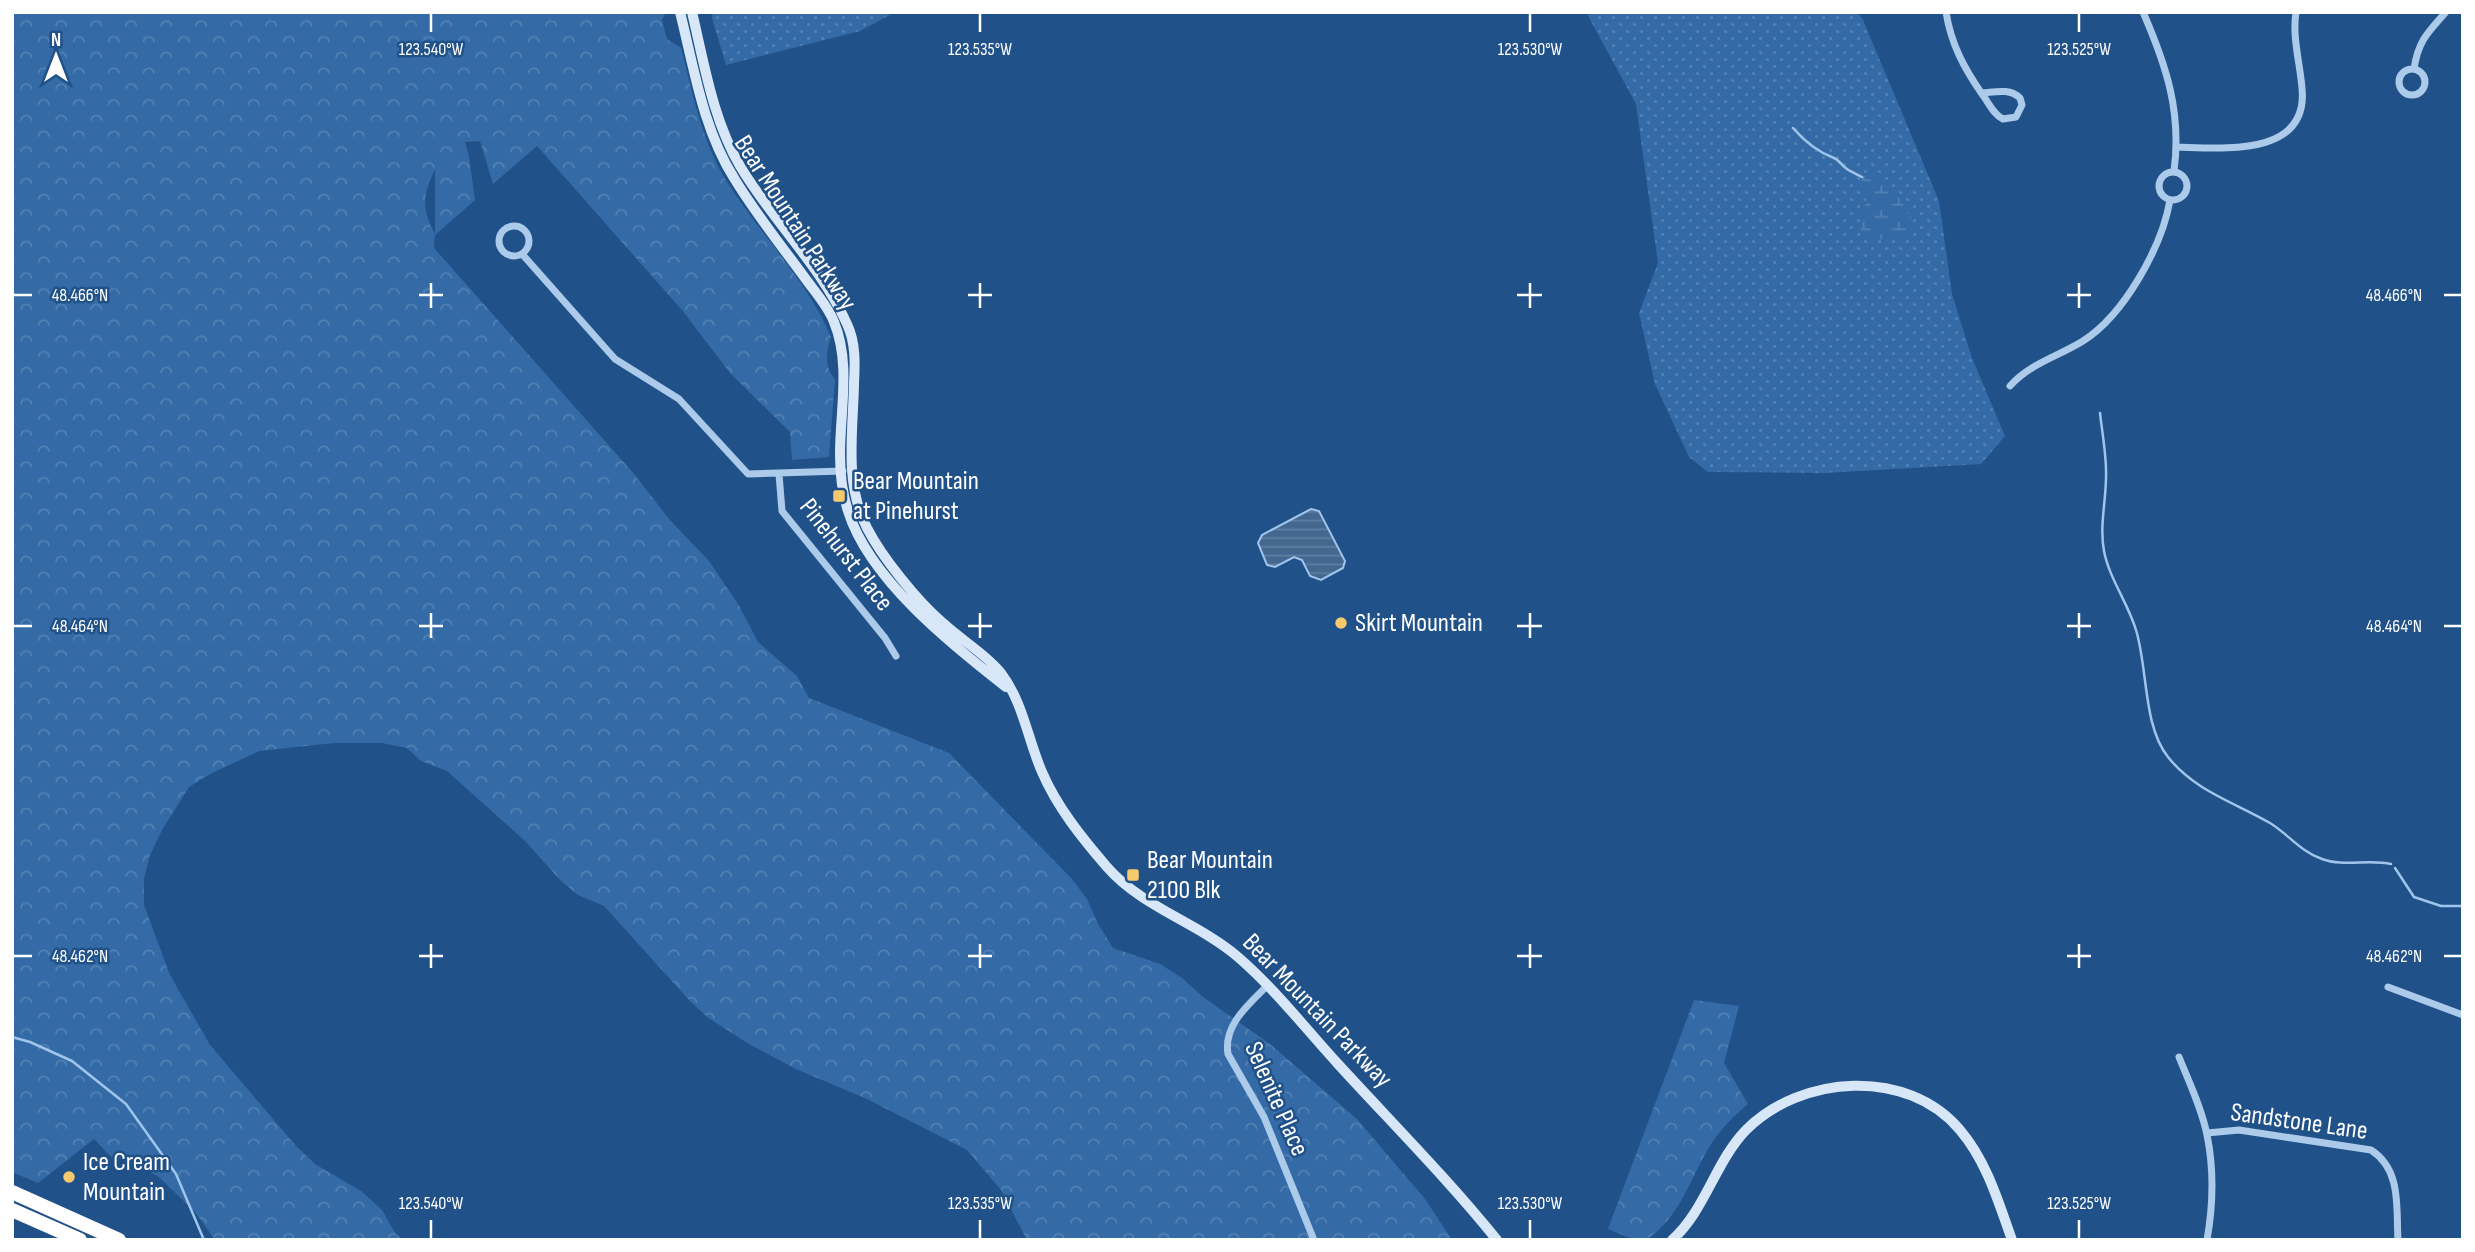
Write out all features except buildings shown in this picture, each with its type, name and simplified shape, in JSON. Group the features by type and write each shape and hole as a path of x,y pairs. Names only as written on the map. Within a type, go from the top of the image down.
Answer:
{"highway":[{"path":"12,1192 119,1240"},
{"path":"12,1200 99,1240"},
{"path":"12,1210 80,1240"}],"street":[{"name":"Bear Mountain Parkway","path":"680,12 709,123 727,166 823,303 839,334 843,364 846,470"},
{"name":"Bear Mountain Parkway","path":"692,12 720,120 737,161 833,297 850,330 854,358 845,500 855,529 884,573 936,629 1010,690 1022,713 1049,787 1076,830 1108,869 1139,897 1221,943 1268,985 1379,1110 1456,1189 1497,1240"},
{"path":"1947,12 1954,46 1963,66 1997,116 2003,119 2016,117 2020,112 2020,98 2015,93 1982,93"},
{"path":"2143,12 2160,51 2170,85 2176,147 2174,171"},
{"path":"2176,147 2255,146 2275,140 2291,127 2302,102 2294,32 2296,12"},
{"path":"2414,69 2422,40 2446,12"},
{"path":"2174,171 2186,180 2188,188 2185,195 2178,200 2170,200 2159,191 2158,184 2166,173 2174,171"},
{"path":"2010,387 2031,368 2094,333 2116,309 2133,287 2155,248 2170,200"},
{"path":"509,228 521,228 526,232 529,244 522,254 510,256 501,248 500,236 509,228"},
{"path":"522,254 615,359 678,399 742,470 755,475 846,470"},
{"name":"Pinehurst Place","path":"779,474 782,511 886,638 896,656"},
{"name":"Selenite Place","path":"1268,985 1245,1007 1231,1027 1226,1045 1228,1054 1269,1128 1314,1240"},
{"path":"2388,987 2463,1015"},
{"path":"2179,1057 2207,1133 2212,1178 2207,1240"},
{"path":"1672,1240 1689,1221 1735,1143 1759,1119 1790,1099 1850,1085 1888,1089 1909,1095 1942,1113 1958,1128 1986,1170 2012,1240"},
{"name":"Sandstone Lane","path":"2207,1133 2239,1130 2371,1150 2385,1161 2394,1181 2398,1240"}],"green space":[{"path":"12,12 666,12 662,20 667,39 681,48 699,118 720,169 741,203 811,298 831,337 827,359 835,379 829,457 792,460 790,432 730,373 682,310 537,146 493,184 480,141 465,142 475,200 435,235 434,248 635,475 669,519 709,561 738,604 758,642 797,676 809,698 949,753 1072,879 1087,899 1113,948 1160,964 1270,1044 1357,1119 1425,1199 1452,1240 1027,1240 1001,1190 967,1150 867,1099 796,1069 749,1044 707,1017 604,906 578,895 560,880 526,842 447,771 421,761 407,748 382,743 334,743 259,751 189,787 150,855 144,879 144,905 170,975 210,1045 296,1146 315,1164 361,1191 382,1210 395,1233 403,1240 215,1240 195,1212 159,1177 136,1163 111,1157 94,1139 38,1183 12,1172","holes":["435,169 435,234 427,217 425,202"]},
{"path":"713,12 895,12 860,31 726,65 712,18"},
{"path":"1586,12 1857,12 1863,20 1939,201 1952,294 1972,358 2005,436 1981,464 1824,473 1708,472 1689,457 1655,384 1639,313 1658,263 1636,104"},
{"path":"1866,175 1882,178 1894,189 1916,227 1912,234 1875,239 1863,233 1860,223 1866,199 1862,177"},
{"path":"1694,1000 1739,1006 1724,1063 1748,1104 1712,1143 1667,1221 1646,1240 1635,1240 1608,1229"}],"shaded area":[{"path":"1311,509 1319,511 1345,561 1343,568 1321,580 1310,576 1302,560 1294,557 1275,567 1267,565 1258,543 1262,535"}],"waterway":[{"path":"1793,128 1812,146 1862,177"},
{"path":"2100,413 2106,464 2102,531 2104,551 2136,630 2154,730 2168,757 2190,779 2270,823 2314,856 2339,862 2391,864"},
{"path":"2395,868 2414,897 2441,906 2463,906"},
{"path":"12,1037 72,1061 126,1104 176,1174 204,1240"}],"place":[{"name":"Bear Mountain at Pinehurst","path":"839,496"},
{"name":"Skirt Mountain","path":"1341,623"},
{"name":"Bear Mountain 2100 Blk","path":"1133,875"},
{"name":"Ice Cream Mountain","path":"69,1177"}]}
